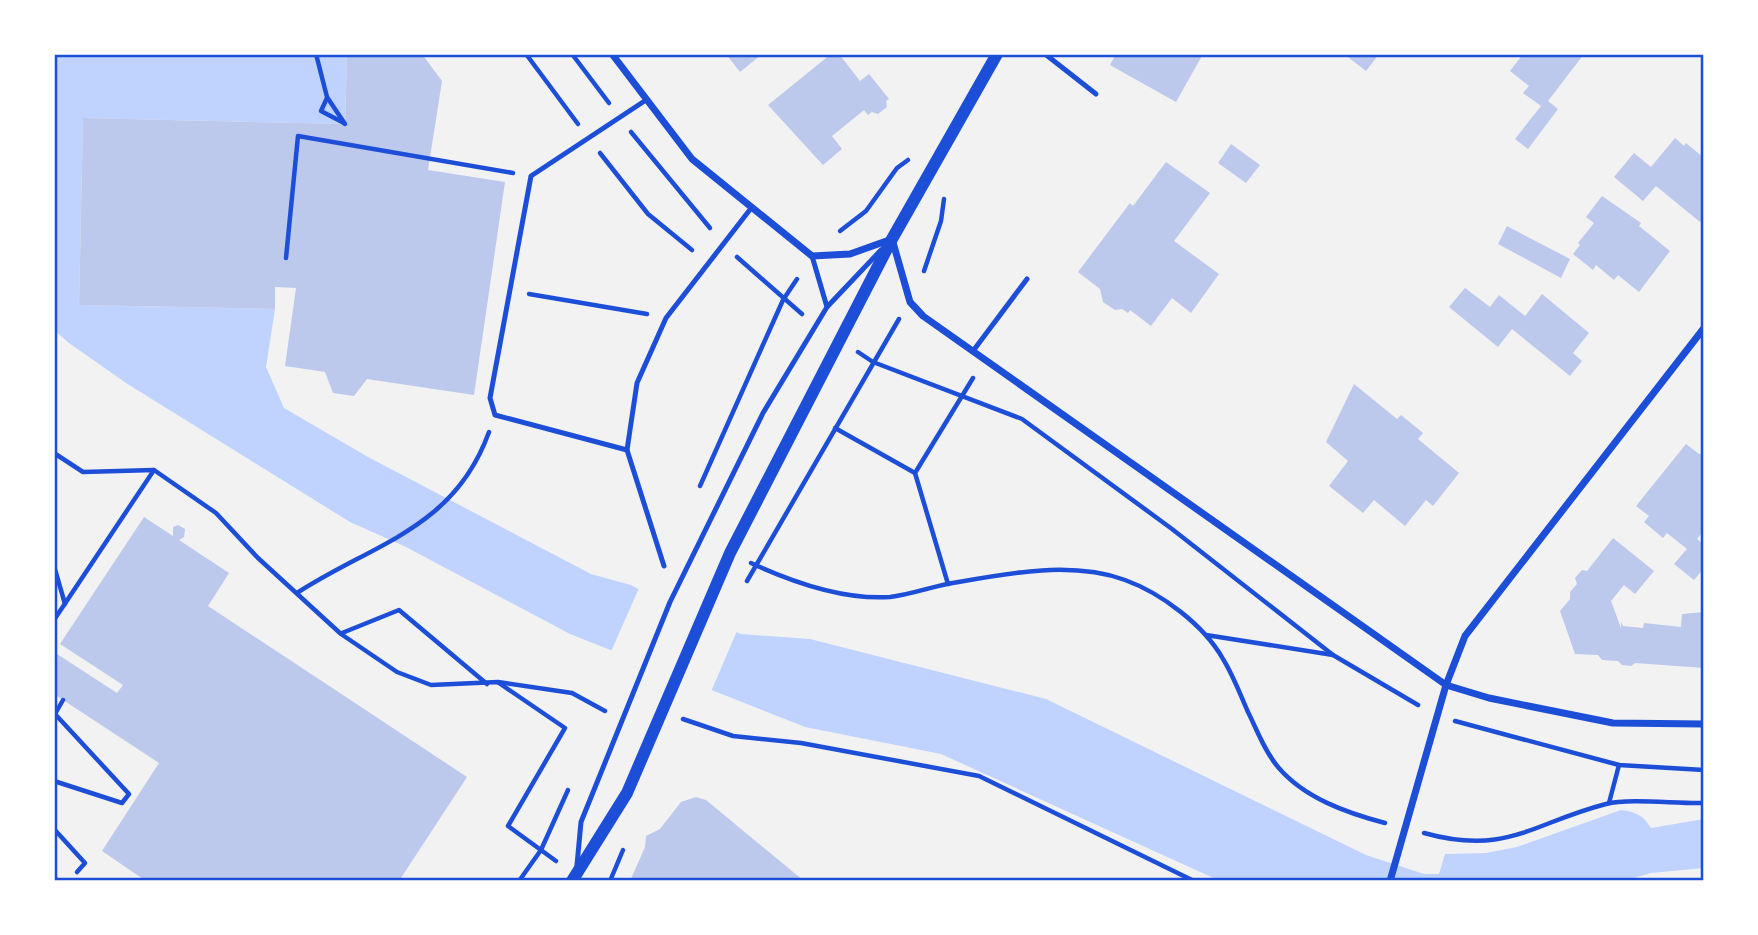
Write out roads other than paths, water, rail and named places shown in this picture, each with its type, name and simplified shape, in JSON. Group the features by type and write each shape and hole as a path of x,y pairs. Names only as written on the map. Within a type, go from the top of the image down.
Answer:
{"street":[{"path":"612,54 692,159 812,256 850,254 892,239"},
{"path":"577,879 626,793 730,553 892,239 997,54"},
{"path":"892,239 910,302 923,316 1446,685 1489,698 1612,723 1704,724"},
{"path":"1390,881 1446,685 1465,636 1704,328"}],"lane":[{"path":"1045,54 1096,94"},
{"path":"627,450 495,415 490,398 531,176 646,100"},
{"path":"664,566 627,450 637,383 666,318 752,207"},
{"path":"577,879 581,822 670,602 763,413 827,307 892,239"},
{"path":"812,256 827,307"},
{"path":"973,351 1027,279"}],"water":[{"path":"54,54 347,54 345,124 83,118 79,305 275,309 266,367 284,408 368,457 591,574 631,585 664,603 741,634 810,639 1046,699 1366,855 1424,874 1439,874 1445,854 1486,853 1517,847 1621,810 1639,815 1651,828 1704,819 1704,868 1651,873 1623,881 1220,881 941,754 805,727 570,634 406,547 350,522 126,383 54,330"}]}
